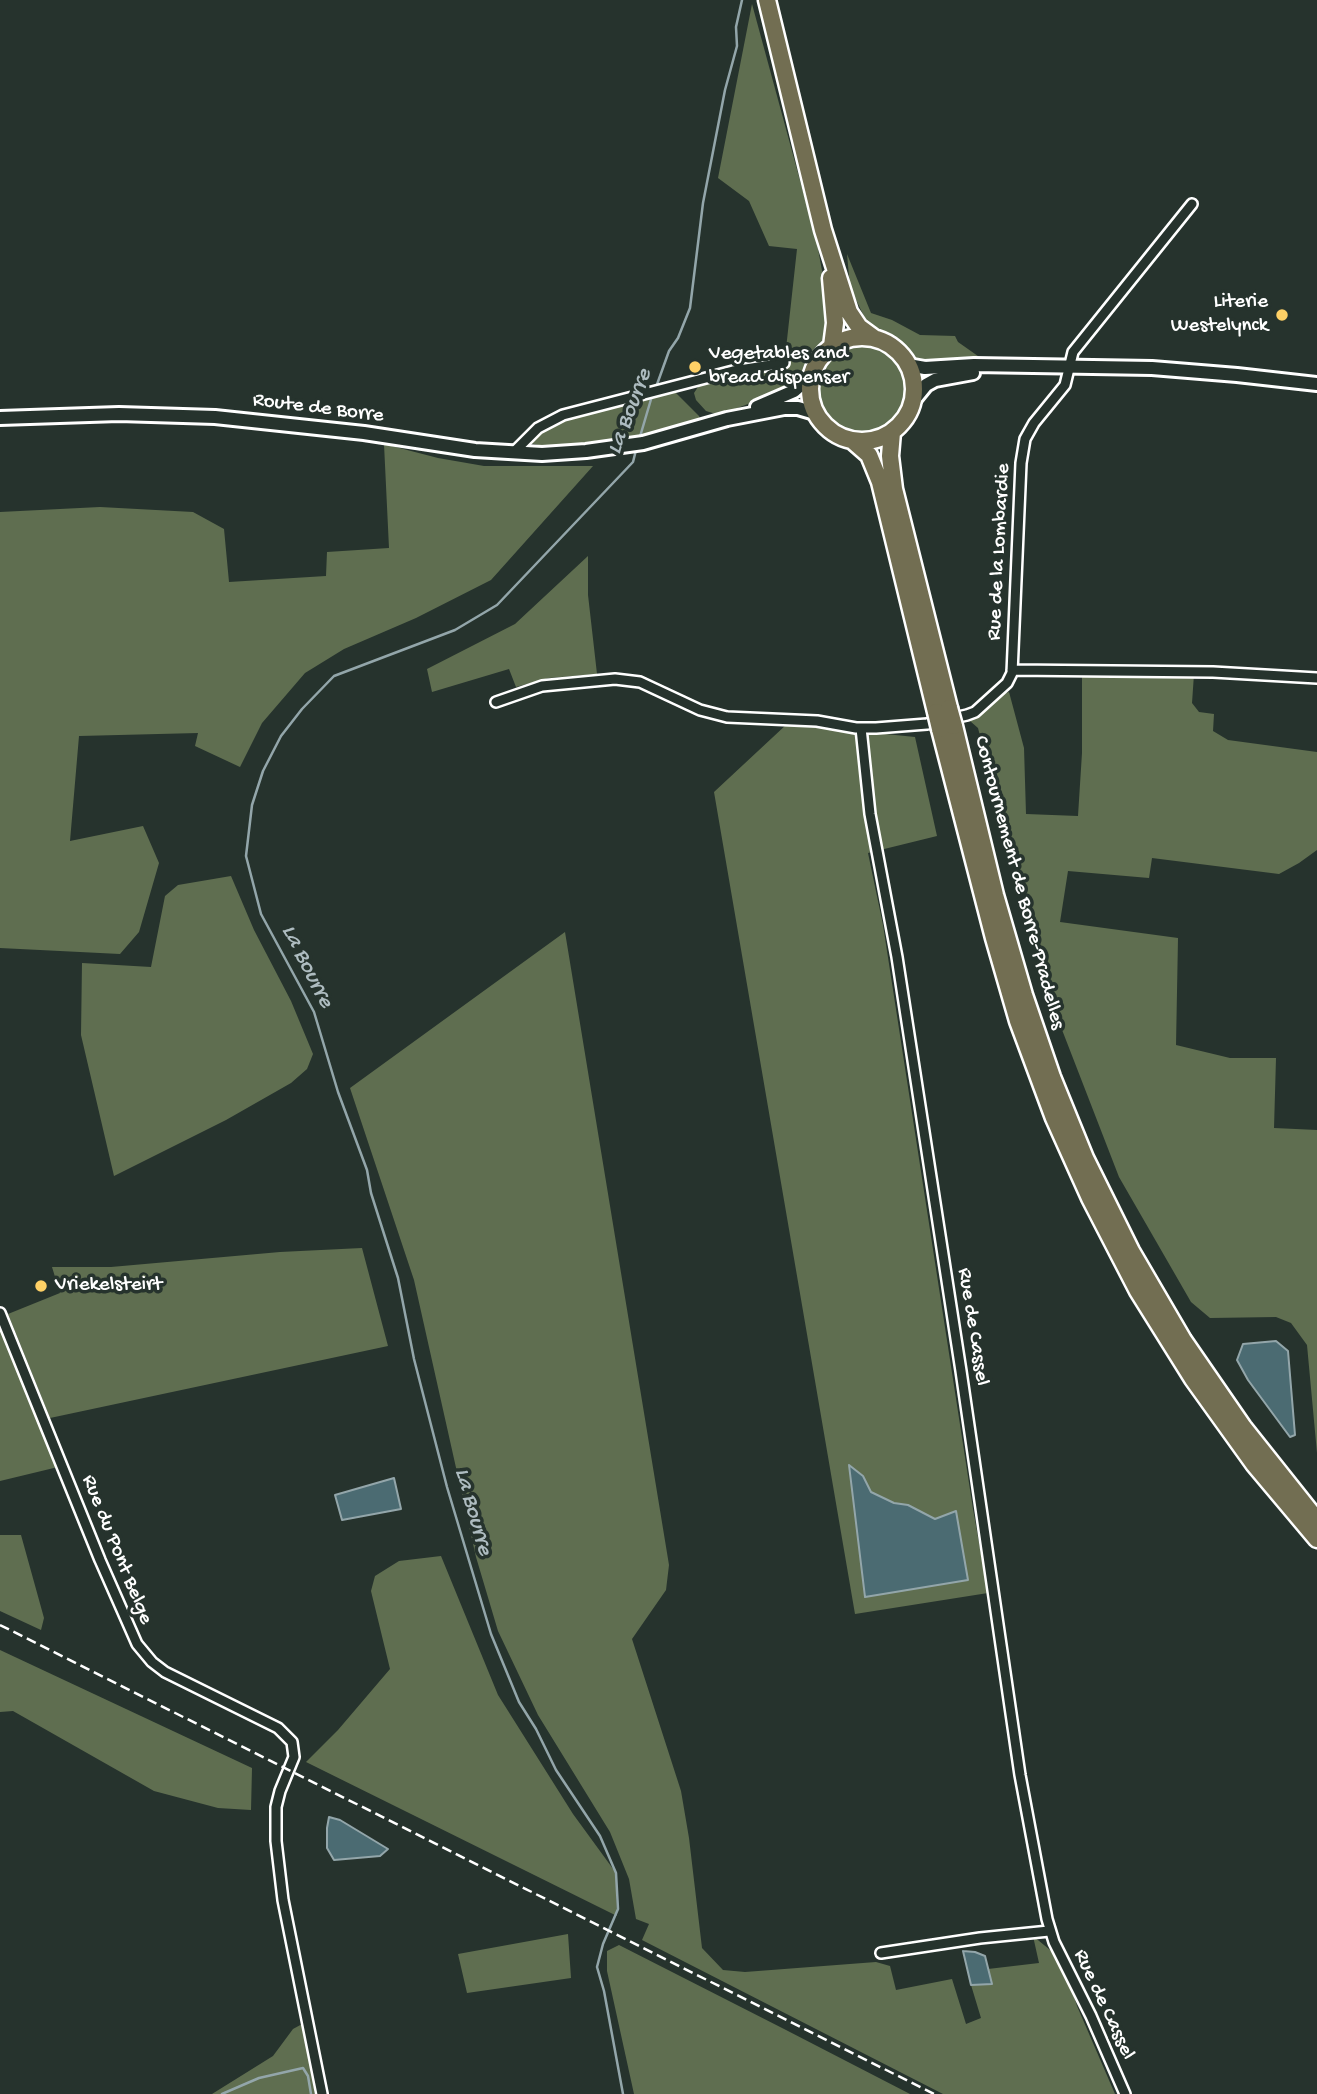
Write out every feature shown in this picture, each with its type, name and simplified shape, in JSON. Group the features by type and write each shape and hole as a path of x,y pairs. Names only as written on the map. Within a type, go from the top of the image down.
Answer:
{"highway":[{"path":"767,0 823,230 850,315 859,327 896,349 908,365 914,384 913,401 907,416 892,432 874,440 853,441"},
{"path":"823,230 834,302 835,331 832,346"},
{"path":"874,338 854,337 832,346 820,357 811,376 809,393 815,413 829,430 853,441 869,455 878,476 943,710"},
{"path":"892,432 890,462 895,496 907,534 982,895 1016,1013 1048,1102 1086,1190 1134,1283 1193,1380 1254,1464 1317,1539"},
{"name":"Contournement de Borre-Pradelles","path":"947,728 1018,979 1049,1069 1085,1158 1135,1259 1183,1340 1248,1434 1317,1520"}],"main road":[{"path":"908,365 925,368 974,365 1199,371 1317,384"},
{"path":"913,401 926,385 939,378 1014,367"},
{"path":"727,419 789,393 811,376"},
{"path":"727,419 784,408 798,408 815,413"},
{"name":"Route de Borre","path":"0,418 119,414 235,418 364,432 463,449 513,453 574,453 643,443 727,419"}],"street":[{"name":"Rue de la Lombardie","path":"496,702 542,686 621,679 646,684 700,710 718,715 823,722 861,729 913,726 967,716 979,709 1007,684 1012,670 1022,450 1034,423 1065,385 1071,356 1077,347 1192,204"},
{"path":"513,453 534,432 556,418 666,387 742,369 784,363"},
{"name":"Rue de la Lombardie","path":"1012,670 1213,672 1317,678"},
{"name":"Rue de Cassel","path":"861,729 870,814 905,1013 961,1371 1020,1774 1049,1930 1125,2094"},
{"name":"Rue du Pont Belge","path":"0,1313 122,1615 137,1644 152,1662 165,1672 278,1728 292,1742 294,1758 276,1807 276,1841 283,1900 322,2094"},
{"name":"Rue de Cassel","path":"881,1953 1049,1930"}],"green space":[{"path":"752,4 817,243 826,293 828,338 803,380 719,415 706,411 696,400 694,393 700,384 784,367 797,249 769,246 749,201 718,178"},
{"path":"847,254 871,313 892,320 920,335 955,336 958,342 985,361 916,360 898,339 869,327 850,287"},
{"path":"853,344 871,344 887,351 899,363 906,379 906,397 899,413 887,425 871,432 853,432 837,425 825,413 818,397 818,379 825,363 837,351"},
{"path":"673,390 701,421 623,443 543,446 530,443 552,424 563,419"},
{"path":"384,444 484,466 593,466 491,580 416,618 344,649 305,673 262,723 240,767 195,746 198,733 79,736 70,841 143,826 159,863 139,932 120,954 0,948 0,512 100,507 193,512 224,529 229,582 326,576 327,552 389,548"},
{"path":"588,556 588,595 597,674 549,678 516,687 509,669 432,692 427,669 515,624"},
{"path":"1082,672 1194,674 1192,703 1199,712 1214,714 1213,731 1228,740 1317,752 1317,850 1299,863 1279,874 1152,858 1149,878 1068,871 1060,922 1178,938 1176,1045 1230,1058 1276,1058 1274,1128 1317,1130 1317,1453 1307,1345 1291,1323 1276,1317 1210,1318 1191,1302 1119,1177 1059,1022 1038,936 1005,832 978,728 970,721 1009,692 1024,748 1026,814 1078,816 1082,753"},
{"path":"787,724 915,737 937,836 868,853 883,925 988,1593 855,1614 714,792"},
{"path":"231,876 254,930 291,1001 313,1054 307,1069 291,1083 226,1120 114,1176 81,1035 82,963 151,967 165,896 178,885"},
{"path":"565,932 669,1565 666,1590 632,1639 681,1791 702,1948 723,1970 745,1972 876,1962 890,1966 896,1990 952,1979 966,2024 981,2018 971,1985 992,1984 988,1969 1039,1963 1033,1936 1055,1954 1069,1980 1077,2006 1115,2094 943,2094 642,1940 649,1924 636,1919 629,1879 610,1832 538,1715 498,1631 476,1557 414,1280 350,1088"},
{"path":"362,1248 388,1346 50,1418 8,1314 60,1293 52,1267 111,1267 280,1252"},
{"path":"0,1324 58,1467 0,1481"},
{"path":"0,1535 21,1535 44,1618 41,1630 0,1611"},
{"path":"441,1556 498,1695 573,1814 616,1873 617,1916 306,1762 338,1730 390,1669 371,1591 375,1576 399,1561"},
{"path":"0,1650 252,1768 251,1810 218,1808 154,1791 13,1711 0,1712"},
{"path":"568,1934 571,1978 467,1993 458,1954"},
{"path":"619,1945 910,2094 634,2094 607,1971 607,1951"},
{"path":"304,2023 315,2094 212,2094 273,2056 293,2029"}],"water":[{"path":"1276,1341 1288,1351 1295,1435 1290,1437 1248,1380 1237,1360 1243,1344"},
{"path":"849,1465 863,1476 871,1492 894,1503 908,1505 935,1519 956,1511 968,1580 865,1597"},
{"path":"394,1478 401,1509 342,1520 335,1495"},
{"path":"329,1817 340,1820 388,1849 380,1856 334,1860 327,1848"},
{"path":"963,1951 985,1956 992,1984 971,1985"}],"waterway":[{"name":"La Bourre","path":"655,390 669,351 678,338 690,308 703,203 725,90 737,46 736,27 742,0"},
{"name":"La Bourre","path":"639,440 652,396"},
{"name":"La Bourre","path":"623,2094 597,1967 603,1944 618,1909 616,1873 600,1836 556,1770 519,1702 491,1634 447,1487 414,1359 398,1278 371,1193 367,1170 338,1092 314,1012 261,914 246,856 252,805 263,771 281,736 302,709 334,676 455,630 497,605 633,462 636,450"},
{"path":"222,2094 259,2078 303,2068 308,2076 311,2094"}],"railway":[{"path":"0,1625 934,2094"}],"place":[{"name":"Literie Westelynck","path":"1282,315"},
{"name":"Vegetables and bread dispenser","path":"695,367"},
{"name":"Vriekelsteirt","path":"41,1286"}]}
